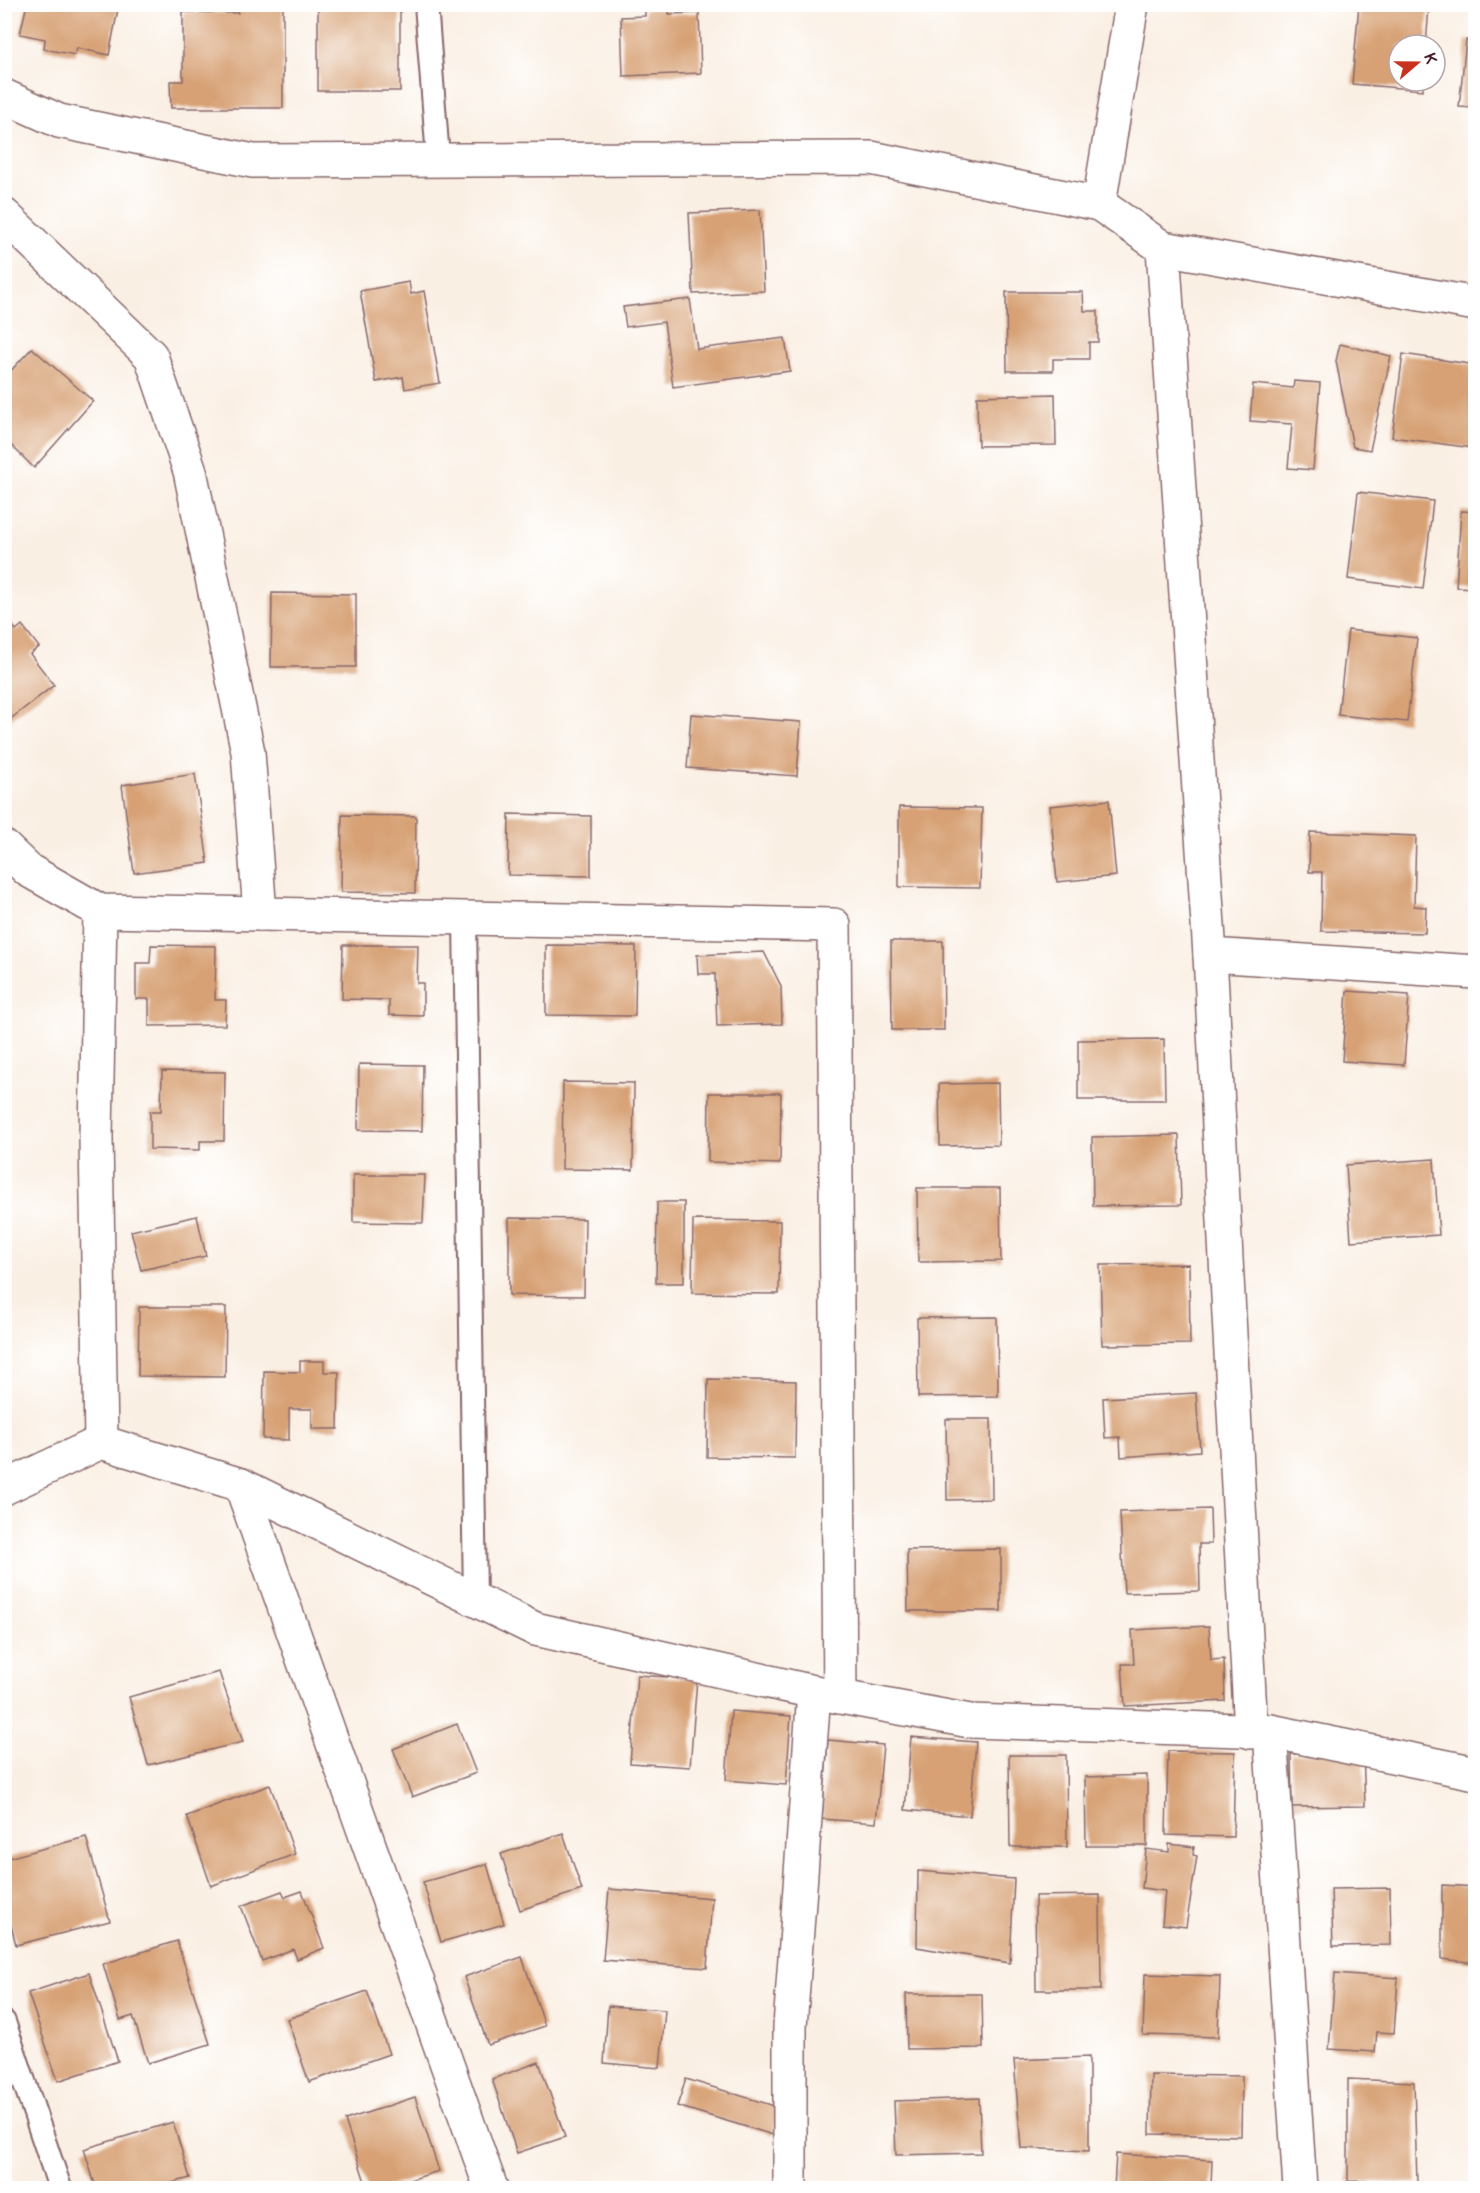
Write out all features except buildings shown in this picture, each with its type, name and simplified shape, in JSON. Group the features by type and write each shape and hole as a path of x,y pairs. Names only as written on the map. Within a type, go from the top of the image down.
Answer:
{"street":[{"path":"1099,204 1132,4"},
{"path":"4,96 59,121 252,161 438,158 871,158 1099,204 1163,248 1476,304"},
{"path":"4,215 151,356 190,471 248,752 260,914"},
{"path":"1163,248 1260,1731 1300,2188"},
{"path":"4,847 28,870 100,911 834,925 827,1695 790,2027 790,2188"},
{"path":"100,911 96,1137 101,1442"},
{"path":"1210,955 1476,972"},
{"path":"4,1488 101,1442 241,1485 535,1629 827,1695 970,1721 1260,1731 1476,1773"},
{"path":"241,1485 491,2188"}],"lane":[{"path":"426,4 438,158"},
{"path":"465,919 475,1599"},
{"path":"4,2022 60,2188"}]}
